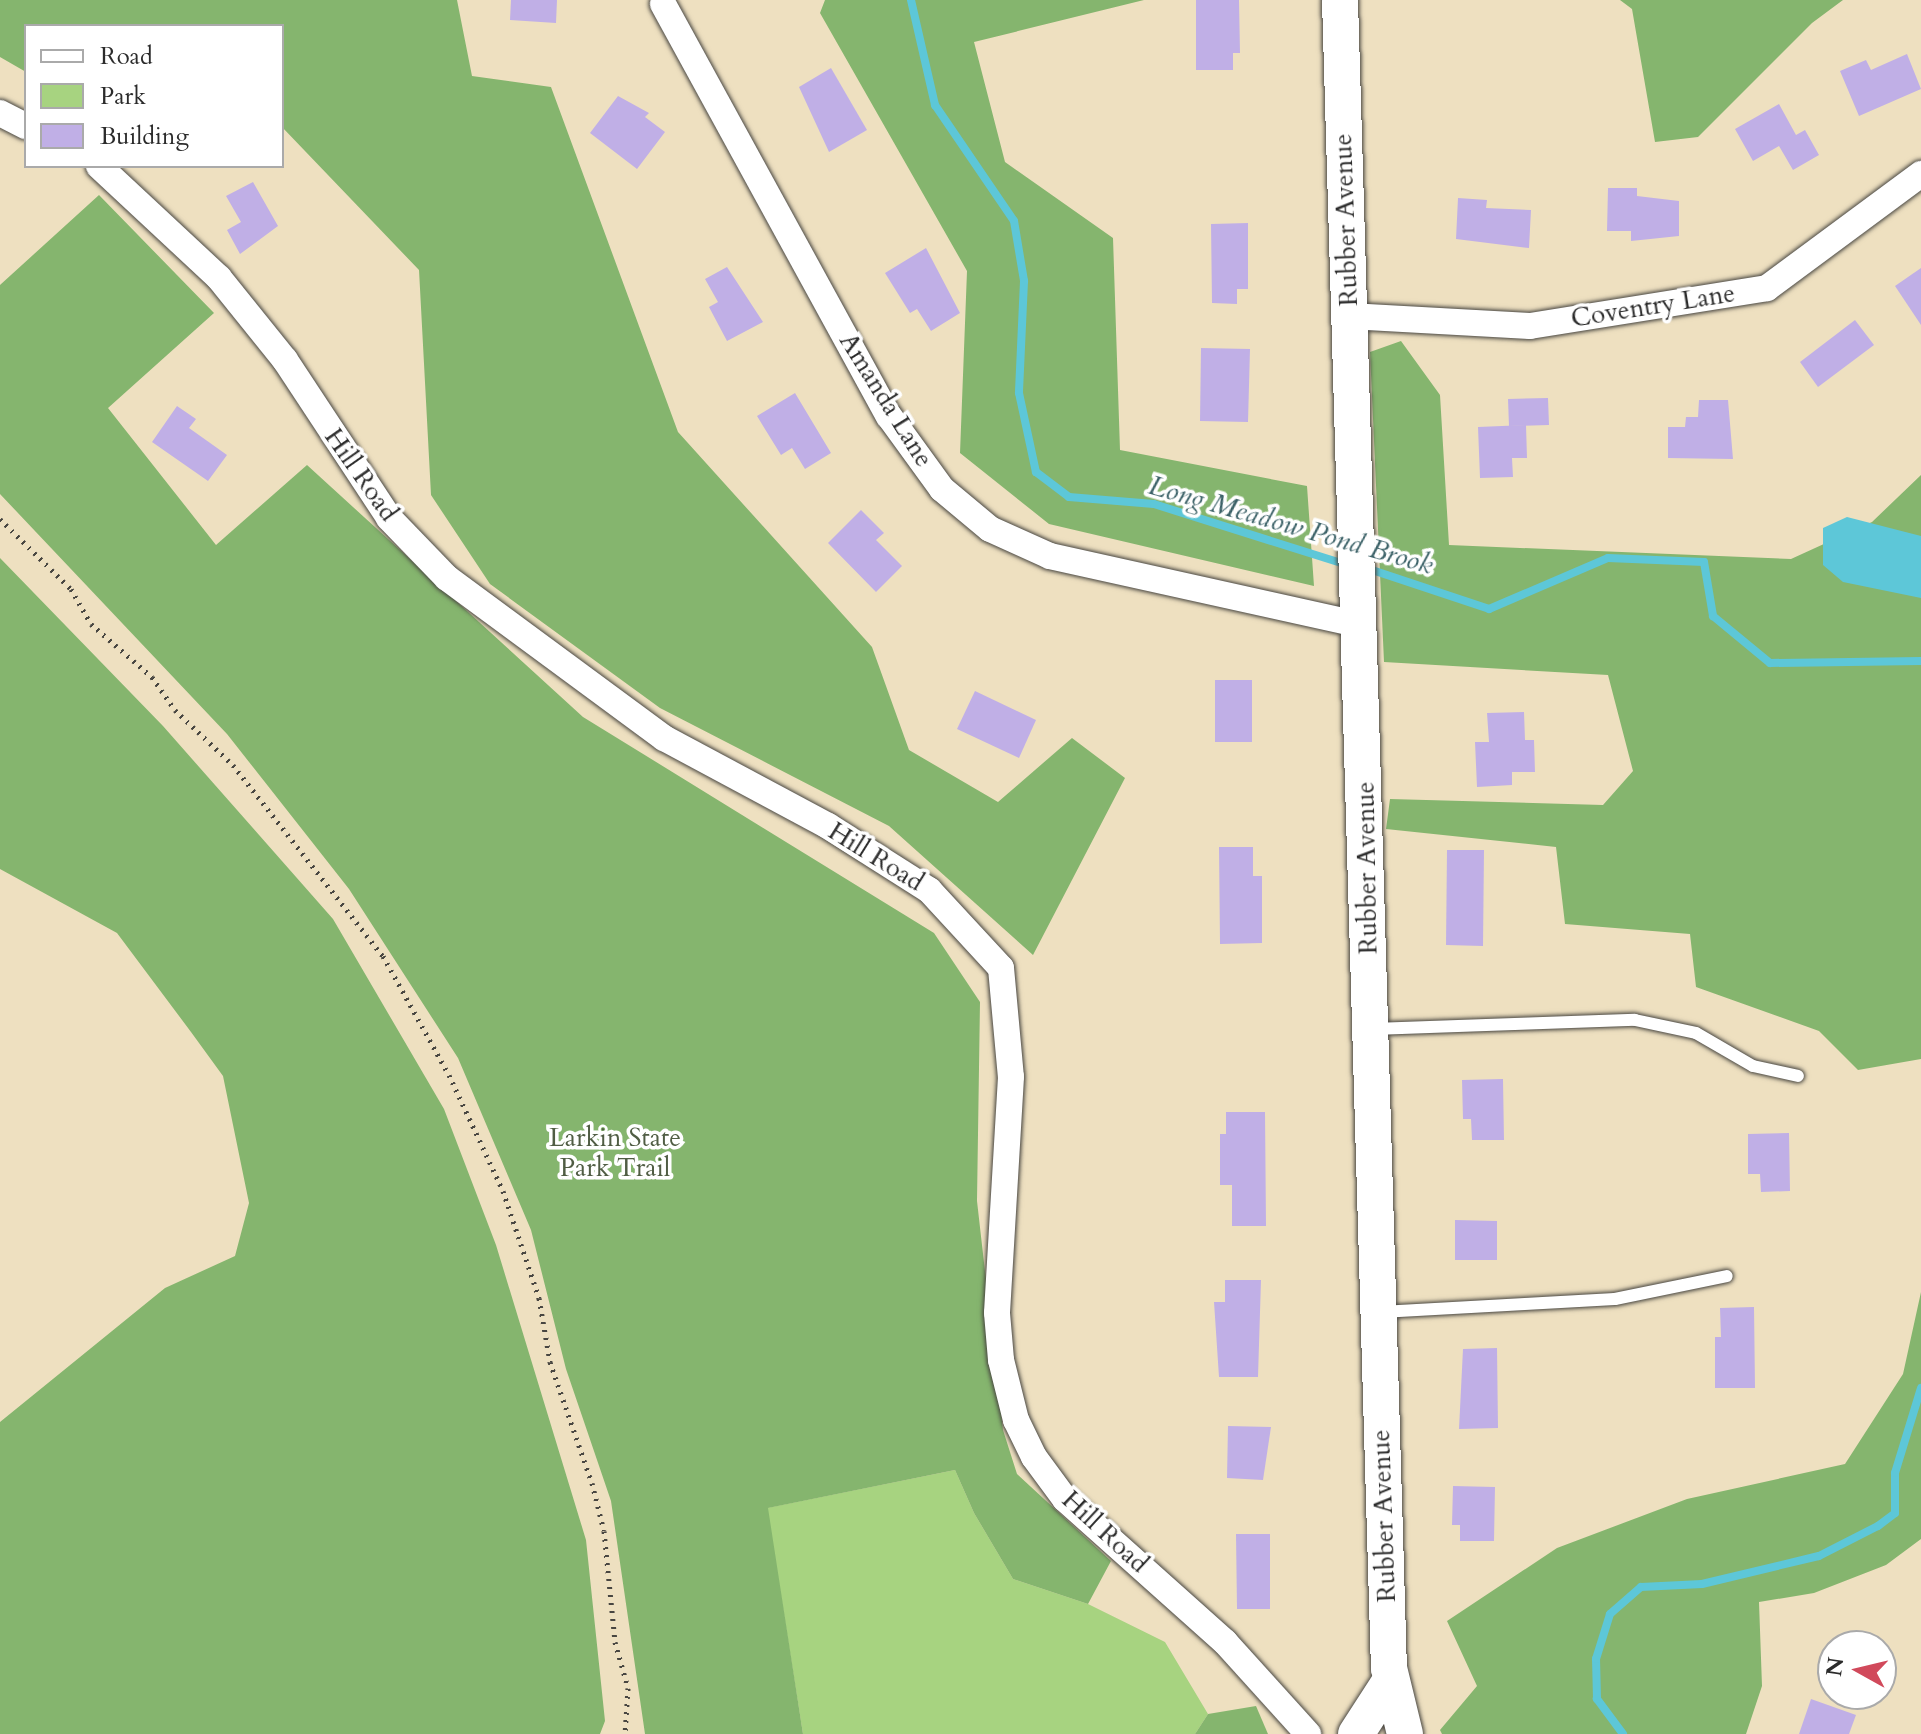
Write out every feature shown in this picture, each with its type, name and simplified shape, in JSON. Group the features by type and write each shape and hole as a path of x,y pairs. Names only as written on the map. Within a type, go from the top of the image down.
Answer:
{"street":[{"name":"Rubber Avenue","path":"1340,0 1359,540 1378,1312 1391,1680 1405,1734"},
{"name":"Amanda Lane","path":"663,4 889,416 942,489 990,529 1050,556 1360,625"},
{"path":"0,113 24,125"},
{"name":"Hill Road","path":"101,168 219,278 285,360 389,518 447,578 664,738 828,826 929,890 1001,968 1011,1077 997,1313 1001,1360 1016,1420 1034,1457 1065,1499 1225,1642 1308,1734"},
{"name":"Coventry Lane","path":"1349,316 1530,326 1767,288 1921,174"},
{"path":"1356,1734 1391,1680"}],"lane":[{"path":"1371,1029 1635,1020 1696,1033 1753,1066 1798,1076"},
{"path":"1378,1312 1615,1299 1727,1276"}],"path":[{"path":"0,519 71,589 91,624 152,677 175,710 233,765 383,956 449,1075 503,1191 539,1298 550,1362 592,1483 604,1531 615,1642 628,1688 625,1734"}],"green space":[{"path":"0,0 457,0 472,76 551,87 678,432 872,647 909,750 998,802 1072,738 1125,778 1033,955 889,826 660,708 490,584 431,495 419,270 284,129 284,24 24,24 24,71 0,57"},
{"path":"825,0 1144,0 974,42 1005,162 1113,238 1120,450 1307,486 1314,586 1049,524 960,453 967,271 820,13"},
{"path":"1620,0 1843,0 1812,23 1698,137 1655,142 1632,9"},
{"name":"Larkin State Park Trail","path":"99,195 214,313 108,408 216,545 307,465 583,717 934,933 980,1002 977,1201 1003,1430 1017,1474 1111,1561 1088,1604 1013,1579 974,1513 955,1470 768,1508 803,1734 645,1734 611,1501 566,1369 531,1230 458,1058 349,889 227,734 0,494 0,285"},
{"path":"1401,341 1440,395 1449,545 1791,559 1872,522 1921,475 1921,1059 1858,1070 1819,1031 1696,987 1690,934 1565,924 1556,847 1386,829 1390,799 1603,805 1633,771 1608,675 1384,662 1370,352"},
{"path":"0,558 163,726 333,919 444,1109 496,1245 586,1540 605,1721 600,1734 0,1734 0,1422 165,1288 235,1256 249,1203 223,1076 191,1032 117,933 0,869"},
{"path":"1921,1292 1921,1539 1886,1565 1814,1593 1759,1602 1762,1686 1746,1734 1442,1734 1440,1730 1477,1686 1447,1621 1557,1548 1687,1499 1845,1464 1903,1374"},
{"path":"955,1470 974,1513 1013,1579 1088,1604 1165,1642 1208,1714 1195,1734 803,1734 767,1508"},
{"path":"1256,1706 1268,1734 1195,1734 1208,1714"}],"water":[{"path":"1847,517 1921,536 1921,598 1843,582 1823,565 1823,528"}],"building":[{"path":"511,0 557,0 556,23 510,20"},
{"path":"1196,0 1239,0 1240,53 1233,53 1233,70 1196,70"},
{"path":"1907,54 1921,89 1859,116 1840,71 1866,60 1871,70"},
{"path":"831,68 867,130 829,152 799,87"},
{"path":"618,96 649,113 645,117 665,132 637,169 590,133"},
{"path":"1779,104 1796,135 1805,130 1819,155 1793,170 1779,146 1753,161 1735,129"},
{"path":"253,182 278,226 240,254 227,230 241,222 226,196"},
{"path":"1608,188 1637,188 1637,196 1679,201 1679,236 1631,241 1631,231 1607,231"},
{"path":"1458,198 1487,200 1486,208 1531,210 1529,248 1456,239"},
{"path":"1248,223 1248,289 1237,289 1237,304 1212,303 1211,224"},
{"path":"926,248 960,313 931,331 917,309 910,313 885,273"},
{"path":"727,267 763,322 727,341 709,307 718,302 705,279"},
{"path":"1921,268 1921,325 1895,286"},
{"path":"1855,320 1874,345 1818,387 1800,362"},
{"path":"1201,348 1250,349 1248,422 1200,421"},
{"path":"795,393 831,453 805,469 792,448 781,455 757,416"},
{"path":"1548,398 1549,425 1509,426 1508,399"},
{"path":"1699,400 1728,400 1733,459 1668,458 1668,427 1685,427 1686,417 1698,417"},
{"path":"177,406 196,419 189,428 227,455 208,481 152,442"},
{"path":"1526,425 1527,458 1512,458 1513,477 1480,478 1478,427"},
{"path":"861,510 884,533 876,540 902,566 876,592 828,543"},
{"path":"1215,680 1252,680 1252,742 1215,742"},
{"path":"975,691 1036,720 1019,758 957,729"},
{"path":"1524,712 1525,740 1534,740 1535,772 1512,772 1512,785 1477,787 1475,742 1489,742 1487,713"},
{"path":"1219,847 1253,847 1253,876 1262,876 1262,943 1220,944"},
{"path":"1447,850 1484,850 1483,946 1446,945"},
{"path":"1503,1079 1504,1140 1472,1140 1471,1119 1463,1119 1462,1080"},
{"path":"1226,1112 1265,1112 1266,1226 1232,1226 1232,1185 1220,1185 1220,1134 1226,1134"},
{"path":"1789,1133 1790,1191 1761,1192 1760,1174 1748,1174 1748,1134"},
{"path":"1455,1220 1497,1221 1497,1260 1455,1260"},
{"path":"1225,1280 1261,1280 1258,1377 1219,1377 1214,1302 1225,1302"},
{"path":"1754,1307 1755,1388 1715,1388 1715,1337 1721,1337 1720,1308"},
{"path":"1497,1348 1498,1428 1459,1429 1463,1349"},
{"path":"1228,1426 1271,1427 1263,1480 1227,1478"},
{"path":"1453,1486 1495,1487 1494,1541 1460,1541 1460,1525 1452,1525"},
{"path":"1236,1534 1270,1534 1270,1609 1237,1609"},
{"path":"1811,1699 1817,1701 1817,1710 1842,1710 1856,1715 1849,1734 1799,1734"}],"waterway":[{"name":"Long Meadow Pond Brook","path":"911,0 935,105 1014,221 1024,281 1019,393 1036,472 1069,497 1154,504 1348,565"},
{"name":"Long Meadow Pond Brook","path":"1366,568 1489,609 1608,558 1704,562 1713,616 1770,663 1921,661"},
{"path":"1623,1734 1597,1699 1596,1659 1610,1614 1641,1587 1702,1584 1819,1556 1878,1526 1895,1513 1895,1473 1921,1388"}]}
